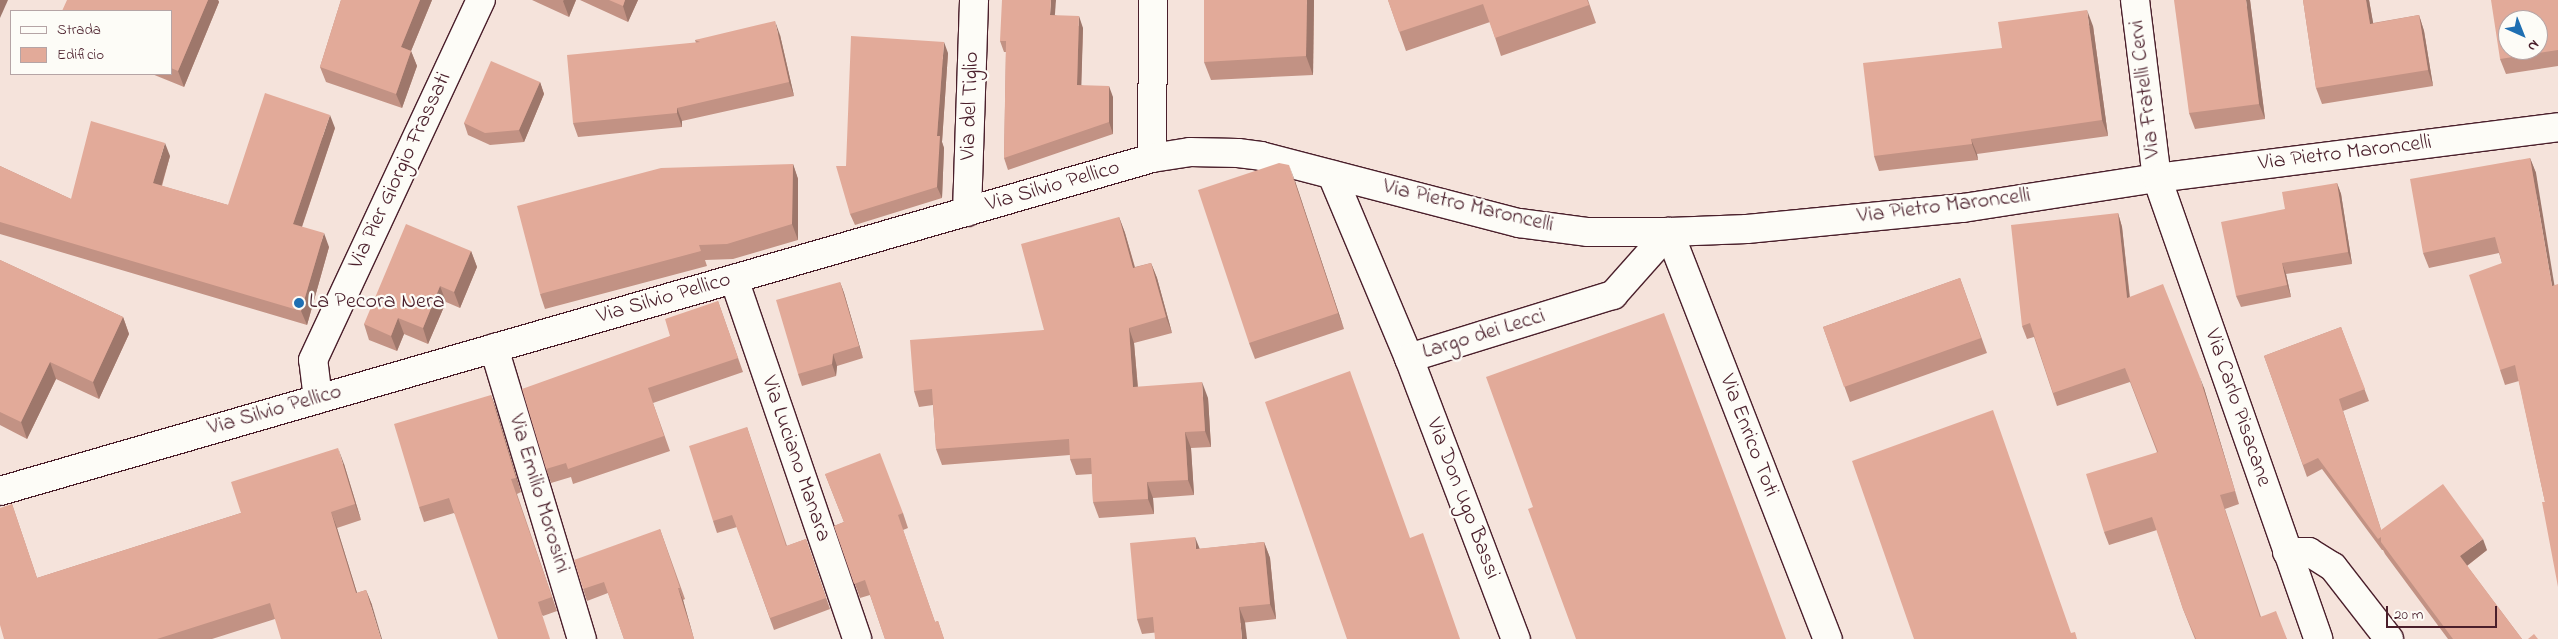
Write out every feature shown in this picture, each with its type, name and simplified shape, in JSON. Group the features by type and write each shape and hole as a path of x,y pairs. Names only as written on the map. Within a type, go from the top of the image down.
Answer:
{"street":[{"name":"Via Pier Giorgio Frassati","path":"318,399 313,360 480,0"},
{"name":"Via del Tiglio","path":"967,212 974,0"},
{"path":"1152,158 1153,0"},
{"name":"Via Fratelli Cervi","path":"2135,0 2157,178"},
{"name":"Via Pietro Maroncelli","path":"1332,175 1519,223 1588,232 1668,232 1748,228 1963,208 2157,178 2558,127"},
{"name":"Via Silvio Pellico","path":"0,491 1152,158 1190,152 1238,153 1332,175"},
{"name":"Largo dei Lecci","path":"1332,175 1409,358 1613,295 1668,232"},
{"name":"Via Carlo Pisacane","path":"2157,178 2318,639"},
{"name":"Via Enrico Toti","path":"1668,232 1828,639"},
{"name":"Via Luciano Manara","path":"734,279 856,639"},
{"name":"Via Emilio Morosini","path":"494,348 582,639"},
{"name":"Via Don Ugo Bassi","path":"1409,358 1516,639"},
{"path":"2287,552 2309,552 2334,567 2389,639"}],"building":[{"path":"67,0 208,0 178,71 172,68 172,10 62,10"},
{"path":"341,0 420,0 401,47 411,51 396,94 320,67"},
{"path":"609,0 625,0 623,6"},
{"path":"1002,0 1051,0 1050,15 1079,16 1077,85 1109,86 1109,122 1004,158 1006,41 1000,41"},
{"path":"1204,0 1307,0 1306,56 1204,62"},
{"path":"1388,0 1587,0 1589,5 1495,38 1483,4 1399,32"},
{"path":"2174,0 2246,0 2259,104 2189,113"},
{"path":"2303,0 2366,0 2370,24 2419,15 2428,70 2316,88"},
{"path":"2491,0 2558,0 2558,50 2548,52 2548,10 2498,10 2498,46"},
{"path":"2087,10 2102,120 1971,139 1972,144 1874,156 1863,63 2002,48 1998,22"},
{"path":"775,21 789,82 677,108 677,113 573,123 567,55 700,42 695,40"},
{"path":"851,36 944,42 937,136 940,136 937,187 850,214 836,166 846,166"},
{"path":"491,61 540,82 519,130 485,133 464,123"},
{"path":"265,93 330,115 293,224 324,233 301,311 0,222 0,166 71,199 91,121 165,143 153,183 228,205"},
{"path":"2530,158 2552,286 2558,284 2558,587 2542,502 2545,502 2515,365 2500,370 2469,275 2502,263 2495,237 2423,253 2410,179"},
{"path":"1279,163 1289,165 1338,313 1249,343 1198,190"},
{"path":"793,164 792,224 727,244 699,245 701,251 540,294 517,206 661,168"},
{"path":"2337,183 2348,252 2282,263 2287,285 2236,296 2221,222 2285,209 2282,192"},
{"path":"2118,213 2127,298 2163,284 2199,375 2235,491 2220,495 2260,617 2276,611 2287,639 2196,639 2183,609 2152,517 2104,532 2086,474 2158,452 2125,368 2053,393 2030,323 2022,326 2011,225"},
{"path":"1119,217 1133,268 1151,263 1166,317 1129,328 1133,387 1202,382 1205,431 1185,432 1188,480 1147,482 1148,499 1093,502 1091,458 1070,459 1069,439 936,449 932,389 914,391 910,340 1044,330 1021,244"},
{"path":"406,224 471,251 454,292 440,286 423,328 398,318 391,336 364,324"},
{"path":"0,260 123,317 93,382 50,362 21,422 0,412"},
{"path":"1960,278 1981,338 1844,387 1823,327"},
{"path":"840,282 859,346 833,354 832,364 798,374 776,300"},
{"path":"718,301 738,358 648,388 664,436 568,469 566,463 546,469 522,389 670,336 665,319"},
{"path":"1664,313 1786,639 1576,639 1528,509 1533,507 1486,377"},
{"path":"2341,327 2365,389 2339,399 2381,530 2443,484 2483,539 2460,556 2522,639 2453,639 2381,542 2381,537 2378,539 2318,458 2303,465 2264,356"},
{"path":"1350,371 1410,538 1423,533 1460,639 1347,639 1265,402"},
{"path":"491,395 516,478 511,479 552,597 538,602 550,639 498,639 449,498 419,507 394,424"},
{"path":"1993,410 2071,633 2075,632 2077,639 1914,639 1852,461"},
{"path":"747,427 786,546 806,539 826,598 770,618 732,515 713,521 689,446"},
{"path":"338,448 355,504 331,512 356,593 366,590 381,639 281,639 270,603 157,639 4,639 0,625 0,508 12,504 37,578 241,513 231,482"},
{"path":"880,453 903,513 898,515 935,622 938,621 944,639 885,639 865,580 854,584 834,526 844,522 825,474"},
{"path":"660,529 680,588 678,588 694,639 624,639 604,582 583,589 574,560"},
{"path":"1195,537 1196,549 1264,542 1270,604 1239,607 1242,639 1155,639 1153,617 1137,619 1130,543"},
{"path":"2534,634 2538,639 2528,639"}],"place":[{"name":"La Pecora Nera","path":"299,303"}]}
